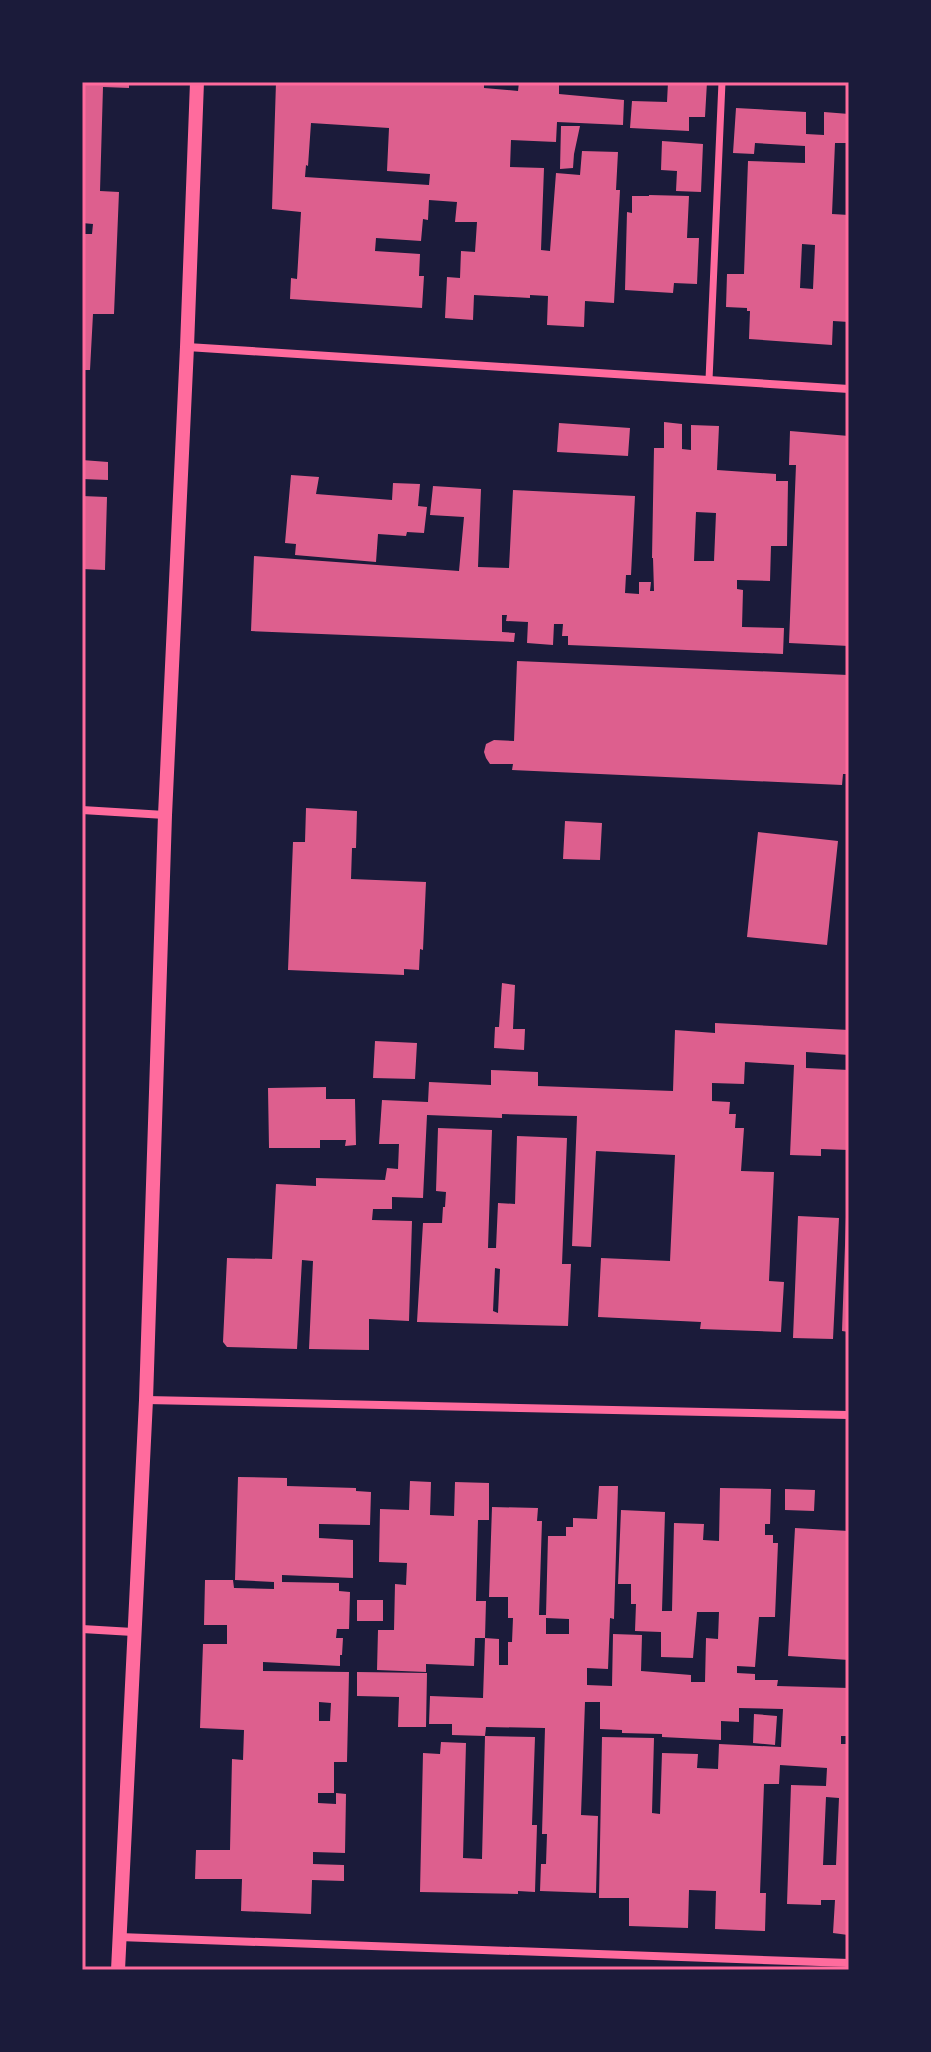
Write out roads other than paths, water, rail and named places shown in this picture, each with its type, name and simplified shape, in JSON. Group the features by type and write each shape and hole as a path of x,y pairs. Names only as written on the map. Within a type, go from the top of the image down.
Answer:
{"street":[{"path":"118,1970 146,1400 165,815 197,82"},
{"path":"709,380 722,82"},
{"path":"187,347 849,389"},
{"path":"82,810 165,815"},
{"path":"146,1400 849,1415"},
{"path":"82,1629 133,1632"},
{"path":"119,1937 849,1963"}]}
